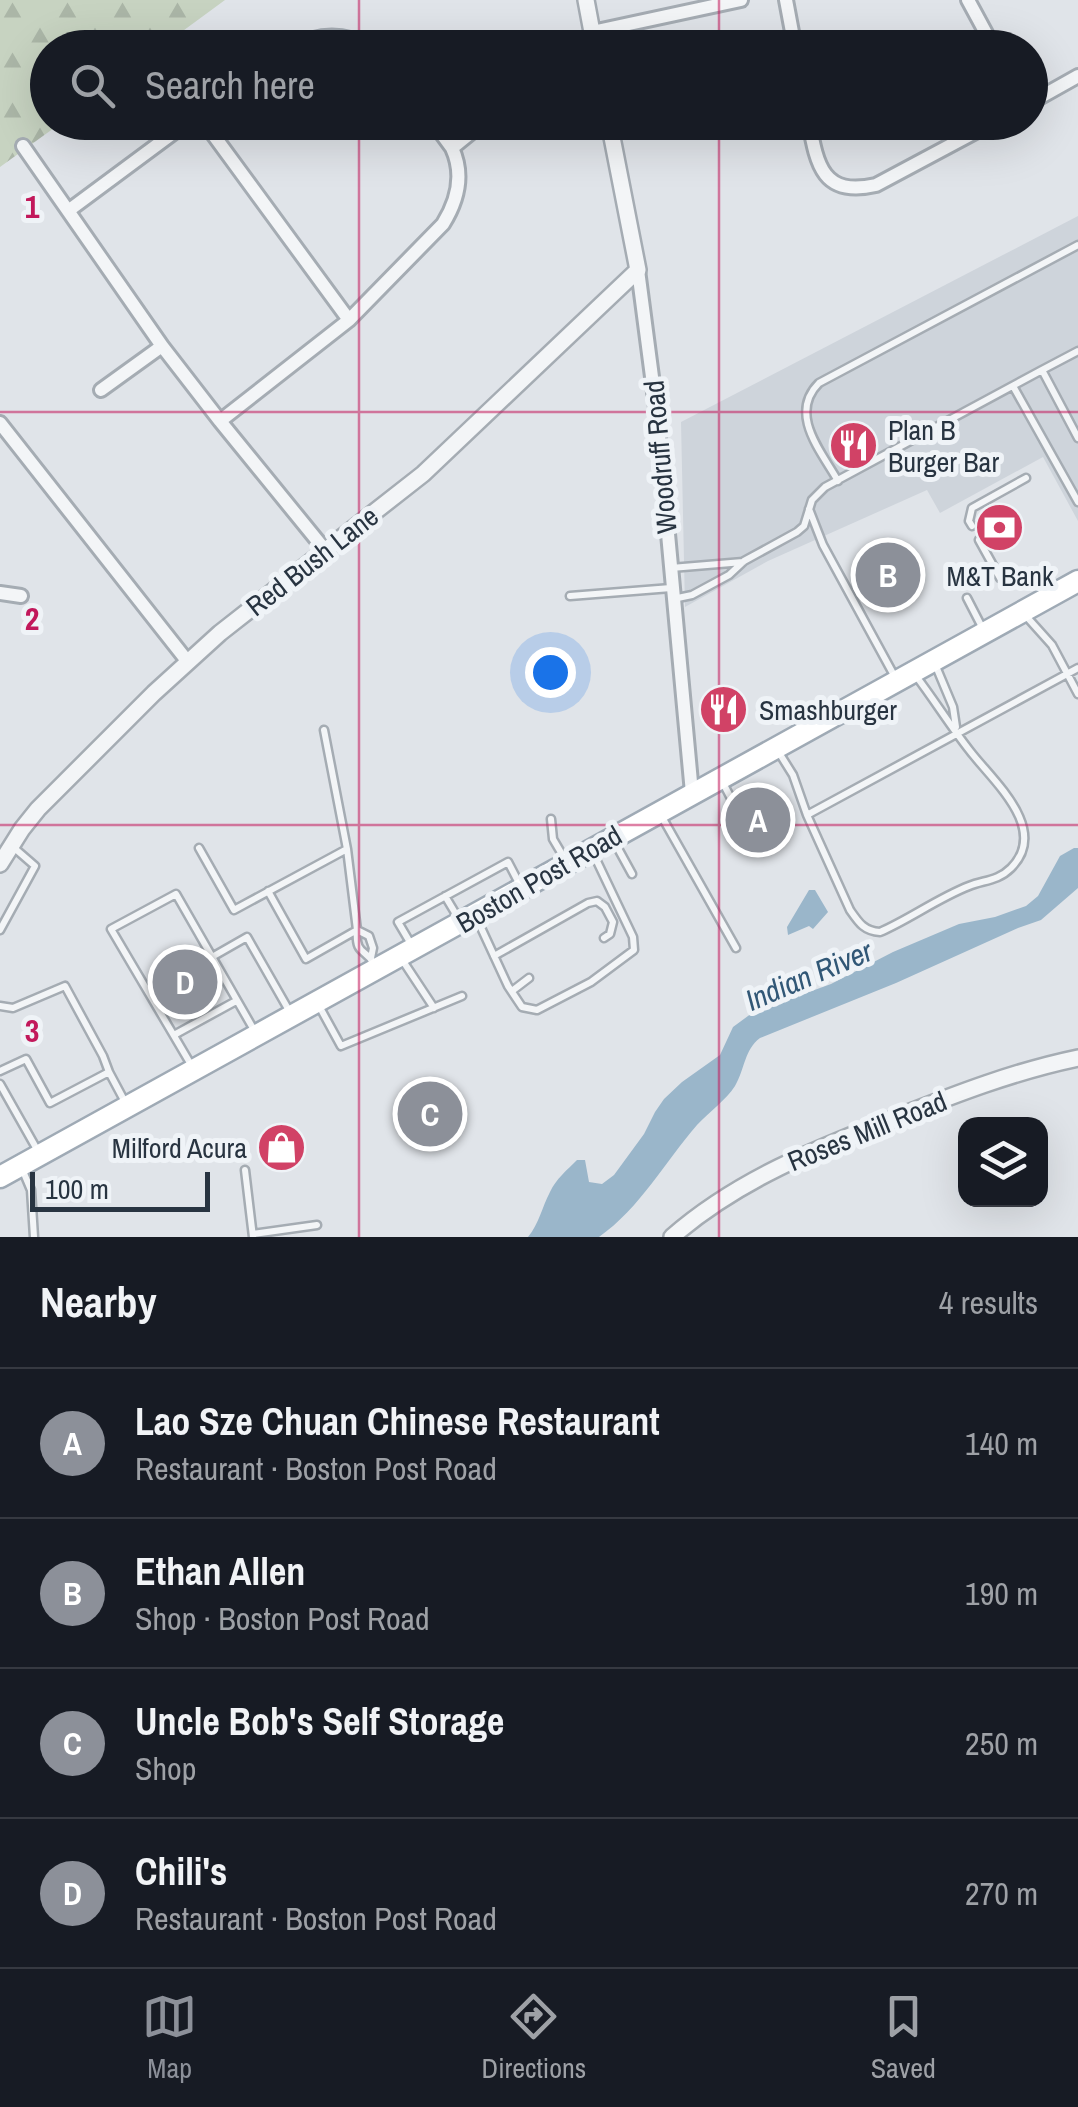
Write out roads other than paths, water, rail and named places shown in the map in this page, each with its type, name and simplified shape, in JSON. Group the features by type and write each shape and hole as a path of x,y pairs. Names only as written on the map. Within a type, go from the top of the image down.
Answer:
{"main road":[{"name":"Boston Post Road","path":"7,1169 318,1003 374,964 407,953 468,920 1078,581"}],"street":[{"path":"586,0 591,30"},
{"path":"630,30 742,0"},
{"path":"786,0 792,30"},
{"path":"968,0 984,30"},
{"path":"1048,93 1078,76"},
{"path":"68,210 163,140"},
{"path":"217,140 349,320"},
{"path":"220,421 349,320 443,224 455,201 459,181 458,161 446,140"},
{"path":"452,148 462,140"},
{"name":"Woodruff Road","path":"613,140 638,270 655,397 692,793"},
{"path":"812,140 815,156 832,182 857,190 876,185 960,140"},
{"path":"23,146 162,346 325,550"},
{"name":"Red Bush Lane","path":"0,864 22,828 50,795 154,692 220,633 422,474 638,270"},
{"path":"100,390 162,346"},
{"path":"2,430 188,662"},
{"path":"0,594 21,596"},
{"name":"Roses Mill Road","path":"672,1237 709,1207 760,1176 837,1141 1030,1068 1078,1058"}],"lane":[{"path":"838,481 806,424 806,402 819,384 1078,245"},
{"path":"570,596 692,594 798,532 804,526 812,500 825,487 1078,351"},
{"path":"1042,370 1078,438"},
{"path":"1013,386 1077,495"},
{"path":"972,526 972,508 1026,478"},
{"path":"776,747 793,775 807,816 850,910 868,931 880,932 970,886 991,881 1004,874 1020,856 1021,821 1010,800 904,676 823,545 808,509"},
{"path":"980,540 1000,578"},
{"path":"670,568 744,562"},
{"path":"967,598 984,632"},
{"path":"1022,612 1052,645 1078,694"},
{"path":"933,660 953,707 957,734"},
{"path":"807,816 1078,668"},
{"path":"324,730 358,930"},
{"path":"720,777 734,804"},
{"path":"659,811 736,948"},
{"path":"550,819 553,839 567,862"},
{"path":"612,838 632,874"},
{"path":"0,930 36,866 11,846"},
{"path":"199,848 234,910 347,850"},
{"path":"446,896 494,956 522,1007 536,1010 591,982 634,950 633,937 591,849"},
{"path":"434,1008 416,983 398,922 508,862 522,889"},
{"path":"268,892 306,959 358,930"},
{"path":"194,1069 111,929 176,894 256,1035"},
{"path":"494,956 597,901 606,907 613,922 610,934 604,938"},
{"path":"358,930 369,936 374,964"},
{"path":"212,956 247,937 293,1016"},
{"path":"512,991 529,978"},
{"path":"0,1006 13,1008 65,986 127,1106"},
{"path":"318,1003 341,1046 462,996"},
{"path":"174,1035 236,1001"},
{"path":"0,1071 26,1059 50,1103 110,1072"},
{"path":"0,1084 40,1154"},
{"path":"7,1169 31,1190 34,1237"},
{"path":"245,1170 253,1236 317,1225"}],"water":[{"path":"1078,848 1078,888 1041,920 760,1038 751,1048 731,1091 697,1125 627,1212 599,1237 528,1237 552,1187 577,1160 585,1160 589,1182 602,1184 614,1175 664,1099 720,1055 733,1027 763,1005 831,984 959,924 1026,906 1038,896 1060,856"},
{"path":"809,890 815,890 828,912 813,929 809,926 788,935 787,927"}],"place":[{"name":"Plan B Burger Bar","path":"853,446"},
{"name":"M&T Bank","path":"1000,528"},
{"name":"Ethan Allen","path":"888,575"},
{"name":"Smashburger","path":"724,710"},
{"name":"Lao Sze Chuan Chinese Restaurant","path":"758,820"},
{"name":"Chili's","path":"185,982"},
{"name":"Uncle Bob's Self Storage","path":"430,1114"},
{"name":"Milford Acura","path":"282,1148"}],"water label":[{"name":"Indian River","path":"809,976"}]}
